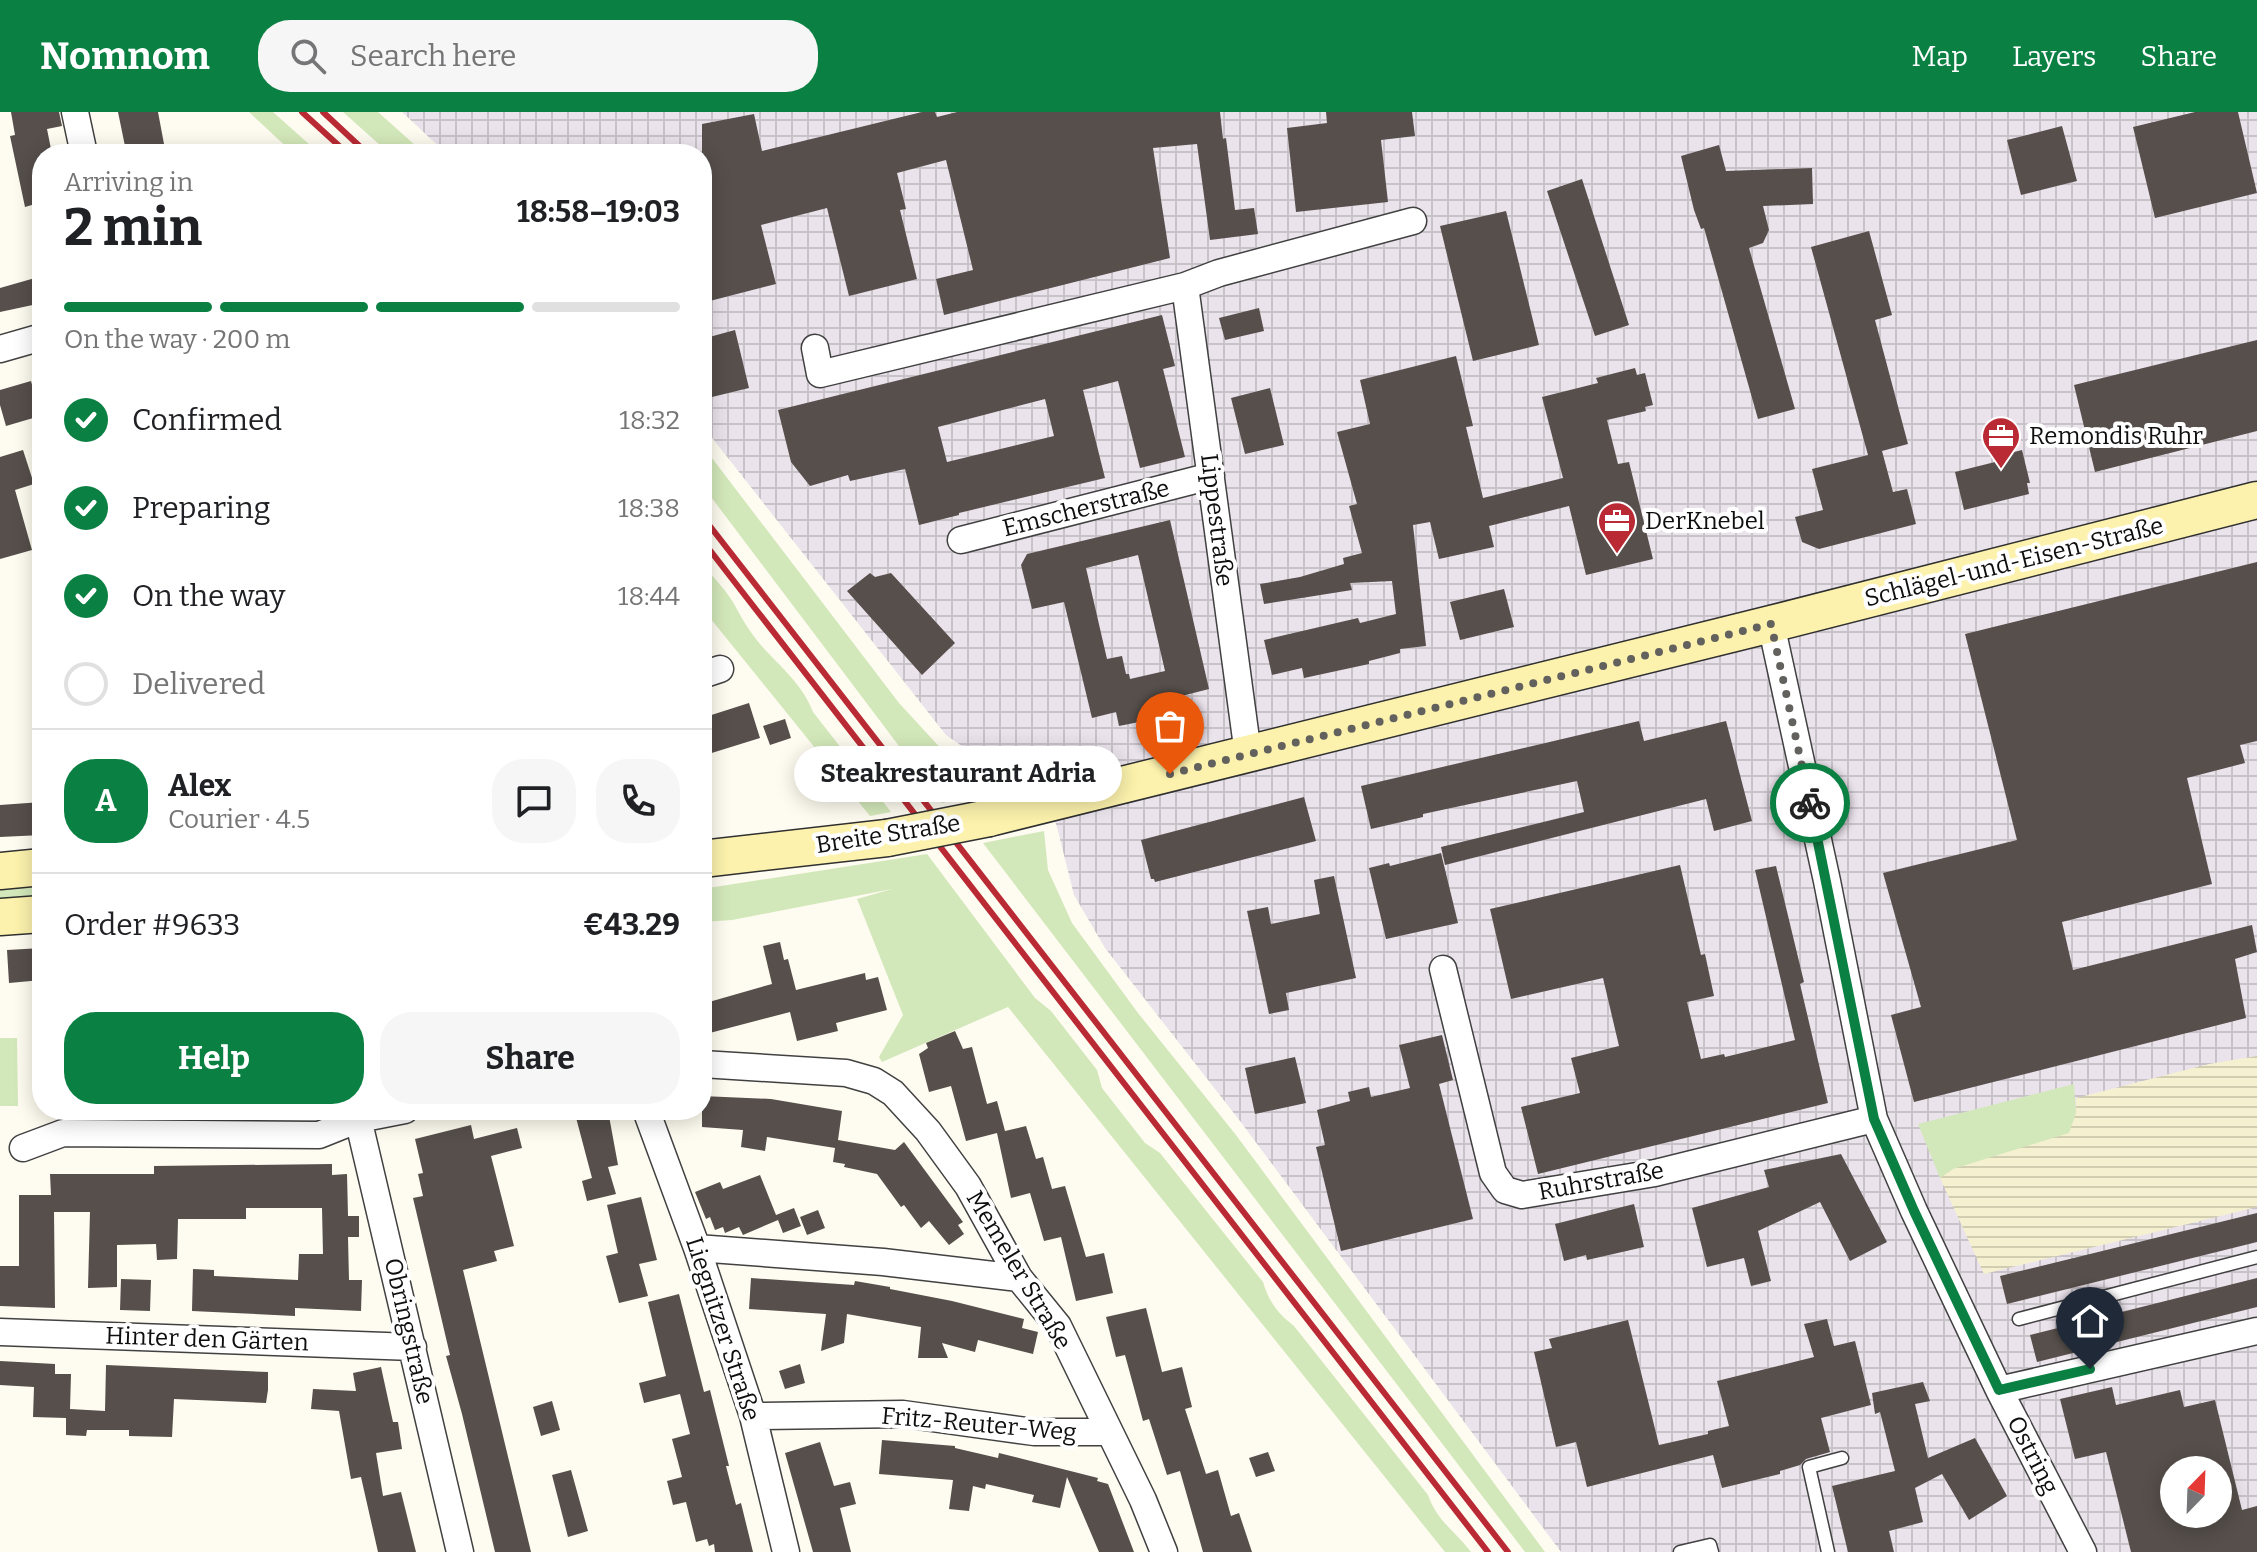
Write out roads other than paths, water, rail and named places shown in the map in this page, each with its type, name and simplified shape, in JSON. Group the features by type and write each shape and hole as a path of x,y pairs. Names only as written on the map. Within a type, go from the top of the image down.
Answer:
{"street":[{"path":"75,112 82,144"},
{"path":"815,348 820,374 1185,286 1219,273 1413,221"},
{"name":"Lippestraße","path":"1185,286 1248,754"},
{"path":"0,349 32,340"},
{"name":"Emscherstraße","path":"961,540 1211,476"},
{"name":"Schlägel-und-Eisen-Straße","path":"1771,624 2257,500"},
{"name":"Breite Straße","path":"712,858 887,838 989,818 1771,624"},
{"name":"Ostring","path":"1771,624 1827,881 1874,1119 1999,1390 2083,1552"},
{"path":"0,871 32,868"},
{"path":"0,917 32,915"},
{"name":"Ruhrstraße","path":"1443,969 1493,1173 1505,1190 1522,1195 1655,1173 1874,1119"},
{"name":"Memeler Straße","path":"712,1065 846,1073 874,1081 893,1093 928,1131 968,1186 1019,1278 1058,1326 1143,1500 1164,1552"},
{"path":"23,1148 63,1133 319,1135 348,1120"},
{"name":"Obringstraße","path":"359,1120 460,1552"},
{"name":"Liegnitzer Straße","path":"650,1120 697,1248 753,1416 786,1552"},
{"path":"697,1248 883,1262 1019,1278"},
{"path":"1999,1390 2257,1331"},
{"name":"Hinter den Gärten","path":"0,1332 413,1347"},
{"name":"Fritz-Reuter-Weg","path":"753,1416 903,1414 1034,1432 1108,1432"}],"lane":[{"path":"2019,1319 2257,1257"},
{"path":"1828,1552 1809,1467 1842,1458"},
{"path":"1680,1552 1710,1545 1712,1552"}],"railway":[{"path":"302,112 337,144"},
{"path":"323,112 357,144"},
{"path":"712,529 1508,1552"},
{"path":"712,553 1488,1552"}],"place":[{"name":"Remondis Ruhr","path":"2001,470"},
{"name":"DerKnebel","path":"1617,555"},
{"name":"Steakrestaurant Adria","path":"1170,774"}]}
